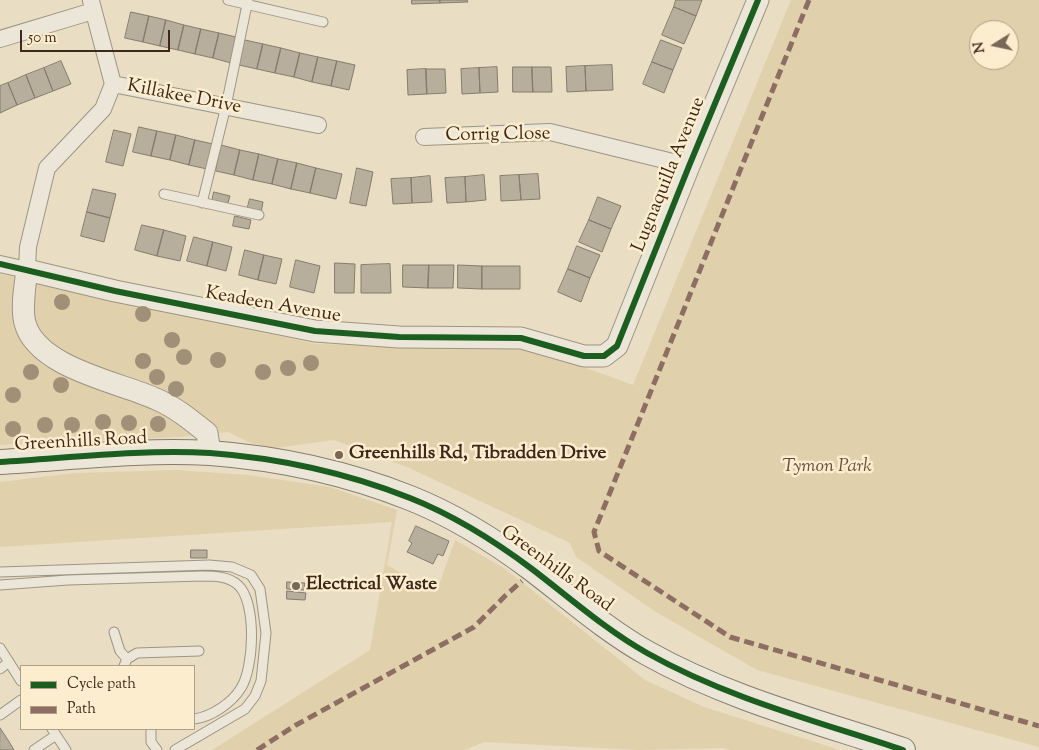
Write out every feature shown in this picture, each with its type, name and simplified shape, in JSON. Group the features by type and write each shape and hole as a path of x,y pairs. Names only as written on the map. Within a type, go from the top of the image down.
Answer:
{"main road":[{"name":"Greenhills Road","path":"0,462 150,453 210,453 285,462 359,480 411,499 499,545 607,626 645,652 685,673 762,704 903,750"}],"street":[{"name":"Lugnaquilla Avenue","path":"604,356 617,346 758,0"},
{"path":"0,39 92,5 112,84"},
{"name":"Killakee Drive","path":"27,270 28,247 47,168 103,109 112,84 318,124"},
{"name":"Corrig Close","path":"424,137 550,132 689,166"},
{"name":"Keadeen Avenue","path":"0,264 115,291 314,331 399,337 521,338 584,356 604,356"},
{"path":"27,270 24,294 25,323 36,343 69,367 157,399 186,415 207,433 210,453"}],"lane":[{"path":"228,0 248,2 323,22"},
{"path":"202,203 226,106 248,2"},
{"path":"164,194 259,215"},
{"path":"0,572 209,565 232,567 251,575 260,589 266,633 261,681 255,696 244,709 175,750"},
{"path":"0,585 68,580 202,576 222,576 237,583 244,592 252,621 251,660 242,688 224,705 201,718 195,719"},
{"path":"114,632 125,663 137,653 198,650"},
{"path":"0,648 20,679"},
{"path":"0,669 9,662"},
{"path":"0,715 20,701"},
{"path":"151,730 151,742 157,750"},
{"path":"34,750 54,731 66,750"}],"green space":[{"name":"Tymon Park","path":"791,0 1039,0 1039,747 757,670 656,612 576,557 570,543 407,467 334,440 275,448 251,443 228,432 180,437 0,445 0,274 317,344 534,349 633,385"},
{"path":"176,470 248,475 330,487 397,510 387,565 436,593 455,540 504,568 645,680 704,707 840,750 731,750 723,748 638,750 485,742 464,750 212,750 370,650 392,522 0,547 0,482 75,473"}],"building":[{"path":"412,0 440,0 440,3 412,4"},
{"path":"440,0 467,0 468,2 440,3"},
{"path":"676,0 702,0 696,16 674,7"},
{"path":"674,7 696,16 684,44 662,35"},
{"path":"131,12 149,16 143,42 125,38"},
{"path":"149,16 166,20 160,46 143,42"},
{"path":"166,20 184,25 178,50 160,46"},
{"path":"184,25 201,29 195,54 178,50"},
{"path":"201,29 219,33 213,58 195,54"},
{"path":"219,33 236,37 231,63 213,58"},
{"path":"245,40 263,44 257,69 239,65"},
{"path":"661,40 682,48 673,70 652,62"},
{"path":"263,44 281,48 275,73 257,69"},
{"path":"281,48 300,53 294,77 275,73"},
{"path":"300,53 318,57 312,82 294,77"},
{"path":"318,57 337,61 331,86 312,82"},
{"path":"61,61 71,84 53,91 44,68"},
{"path":"337,61 355,65 349,90 331,86"},
{"path":"652,62 673,70 664,93 643,84"},
{"path":"612,65 613,90 586,91 585,66"},
{"path":"585,66 586,91 567,92 566,67"},
{"path":"497,67 498,92 480,93 479,68"},
{"path":"513,67 532,67 533,92 513,92"},
{"path":"532,67 551,67 552,92 533,92"},
{"path":"44,68 53,91 35,98 26,75"},
{"path":"479,68 480,93 462,94 461,69"},
{"path":"426,69 445,69 446,93 427,94"},
{"path":"426,69 427,94 408,95 407,70"},
{"path":"26,75 35,98 17,105 8,83"},
{"path":"8,83 17,105 0,113 0,86"},
{"path":"139,127 157,131 151,156 133,152"},
{"path":"114,130 131,134 123,166 106,162"},
{"path":"157,131 176,135 170,160 151,156"},
{"path":"176,135 195,140 189,165 170,160"},
{"path":"195,140 213,144 207,169 189,165"},
{"path":"221,145 240,150 234,175 216,171"},
{"path":"240,150 259,154 253,180 234,175"},
{"path":"259,154 278,159 272,184 253,180"},
{"path":"278,159 297,163 291,189 272,184"},
{"path":"297,163 316,168 310,193 291,189"},
{"path":"316,168 342,174 336,199 310,193"},
{"path":"357,168 373,172 366,206 350,203"},
{"path":"538,174 540,199 521,200 519,175"},
{"path":"484,175 486,200 466,202 465,177"},
{"path":"519,175 521,200 501,201 500,176"},
{"path":"430,176 432,202 412,203 411,178"},
{"path":"465,177 466,202 447,203 445,178"},
{"path":"411,178 412,203 393,204 391,179"},
{"path":"93,189 116,194 110,218 87,212"},
{"path":"214,192 230,196 227,206 212,202"},
{"path":"598,197 621,206 611,229 589,220"},
{"path":"250,199 263,202 261,213 247,210"},
{"path":"87,212 110,218 104,242 81,236"},
{"path":"235,216 251,220 249,229 233,226"},
{"path":"589,220 611,229 602,252 579,242"},
{"path":"142,225 164,230 157,256 135,250"},
{"path":"164,230 186,236 180,261 157,256"},
{"path":"194,237 213,242 207,266 187,261"},
{"path":"213,242 232,247 226,271 207,266"},
{"path":"577,246 600,255 590,278 568,269"},
{"path":"245,250 264,255 258,280 239,275"},
{"path":"264,255 282,259 276,284 258,280"},
{"path":"296,260 320,266 314,293 290,287"},
{"path":"335,263 355,264 354,293 335,293"},
{"path":"390,264 391,293 361,293 361,265"},
{"path":"403,265 429,265 428,288 403,287"},
{"path":"429,265 454,265 453,288 428,288"},
{"path":"458,265 482,266 482,289 458,288"},
{"path":"482,266 520,266 520,289 482,289"},
{"path":"568,269 590,278 581,302 558,292"},
{"path":"416,526 449,541 443,556 438,554 433,564 407,552 412,543 409,541"},
{"path":"191,550 207,550 207,558 191,558"},
{"name":"Electrical Waste","path":"287,582 305,583 304,590 287,589"},
{"path":"287,591 306,593 305,600 287,599"},
{"path":"0,728 8,740 14,750 0,750"}],"marked path":[{"path":"809,0 594,532 599,551 730,637 1039,726"},
{"path":"257,750 296,725 474,627 522,581"}],"cycle path":[{"path":"0,264 115,291 315,331 399,337 521,338 584,356 604,356 617,346 758,0"},
{"path":"0,462 131,453 210,453 287,463 362,481 410,498 442,512 474,530 532,569 617,634 677,669 772,708 903,750"}],"place":[{"name":"Greenhills Rd, Tibradden Drive","path":"339,455"},
{"name":"Electrical Waste","path":"296,586"}]}
